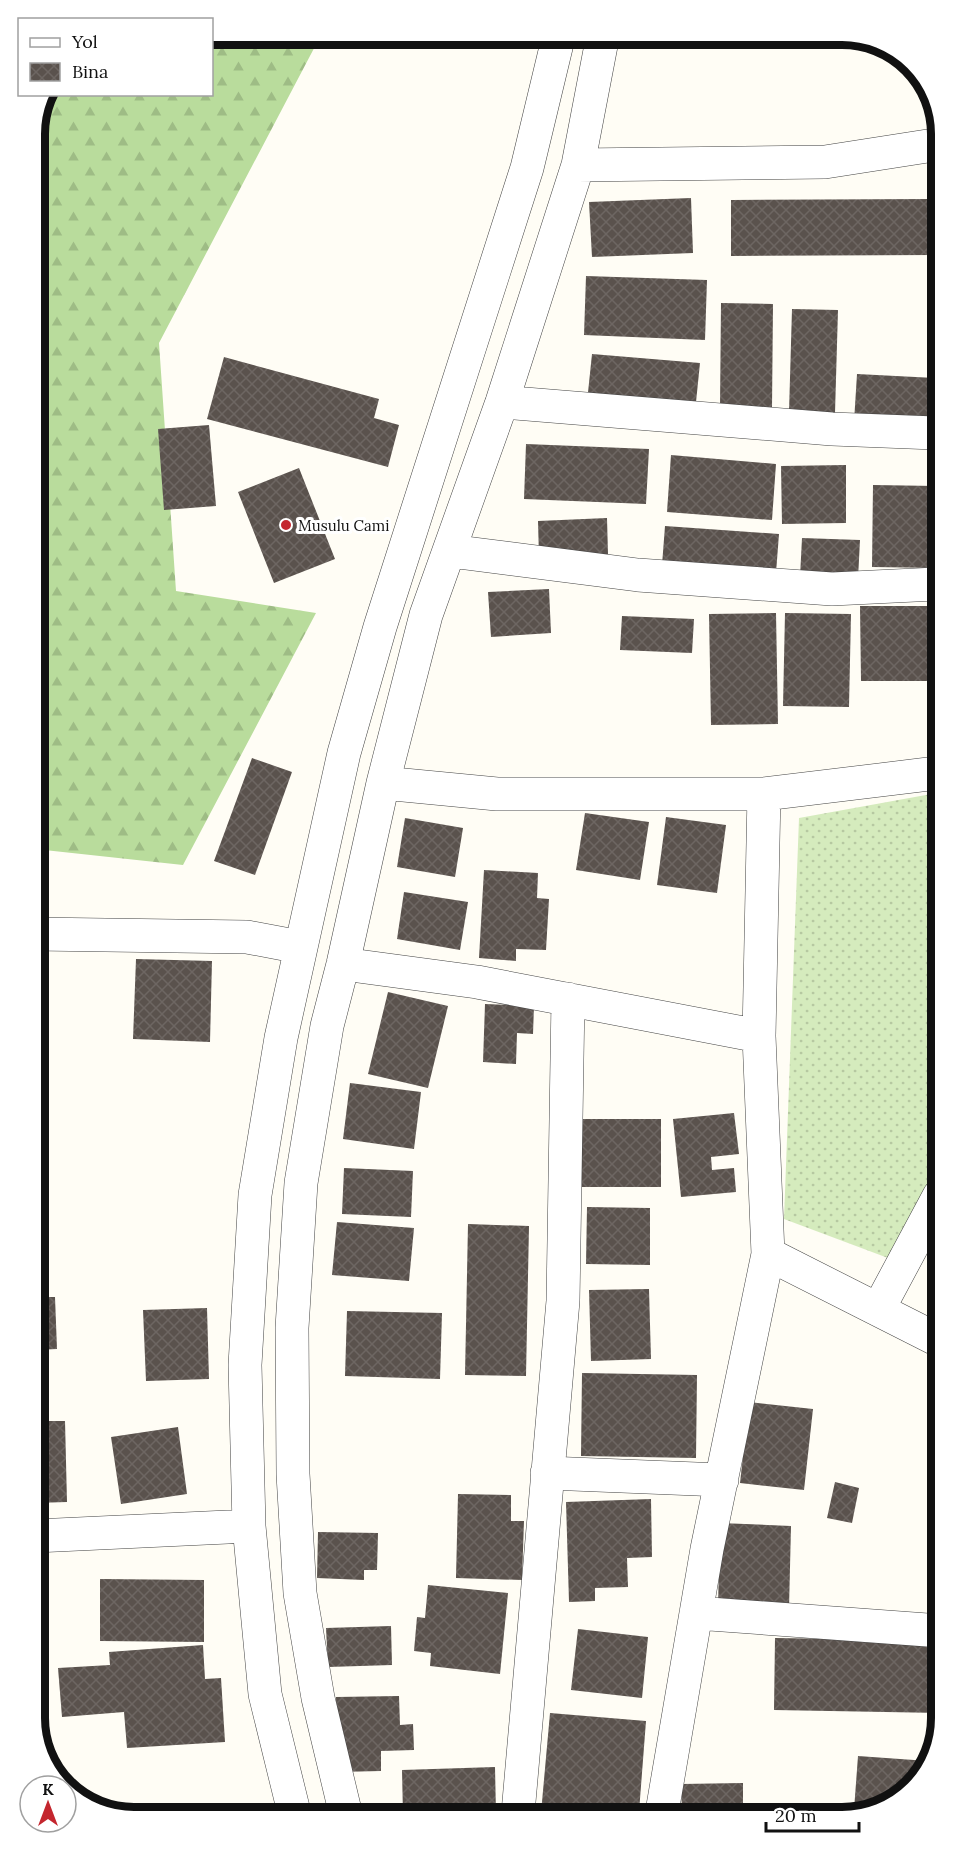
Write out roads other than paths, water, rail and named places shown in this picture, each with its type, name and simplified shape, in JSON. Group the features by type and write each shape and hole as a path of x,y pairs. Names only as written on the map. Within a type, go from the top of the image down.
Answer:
{"street":[{"path":"293,1807 265,1694 249,1526 245,1365 255,1195 281,1038 347,741 380,627 527,168 557,45"},
{"path":"343,1807 318,1698 300,1593 293,1474 292,1339 301,1183 327,1026 344,964 383,783 426,615 502,402 578,165 601,45"},
{"path":"578,165 825,162 931,145"},
{"path":"502,402 832,429 931,433"},
{"path":"450,551 638,575 821,588 931,584"},
{"path":"383,783 497,794 764,794 931,774"},
{"path":"663,1807 696,1613 768,1254 759,1036 764,794"},
{"path":"45,934 248,937 300,946"},
{"path":"344,964 477,982 759,1036"},
{"path":"519,1807 563,1301 568,999"},
{"path":"879,1308 931,1211"},
{"path":"768,1254 931,1336"},
{"path":"547,1473 722,1480"},
{"path":"45,1535 249,1526"},
{"path":"696,1613 931,1630"}],"place":[{"name":"Musulu Cami","path":"286,525"}]}
